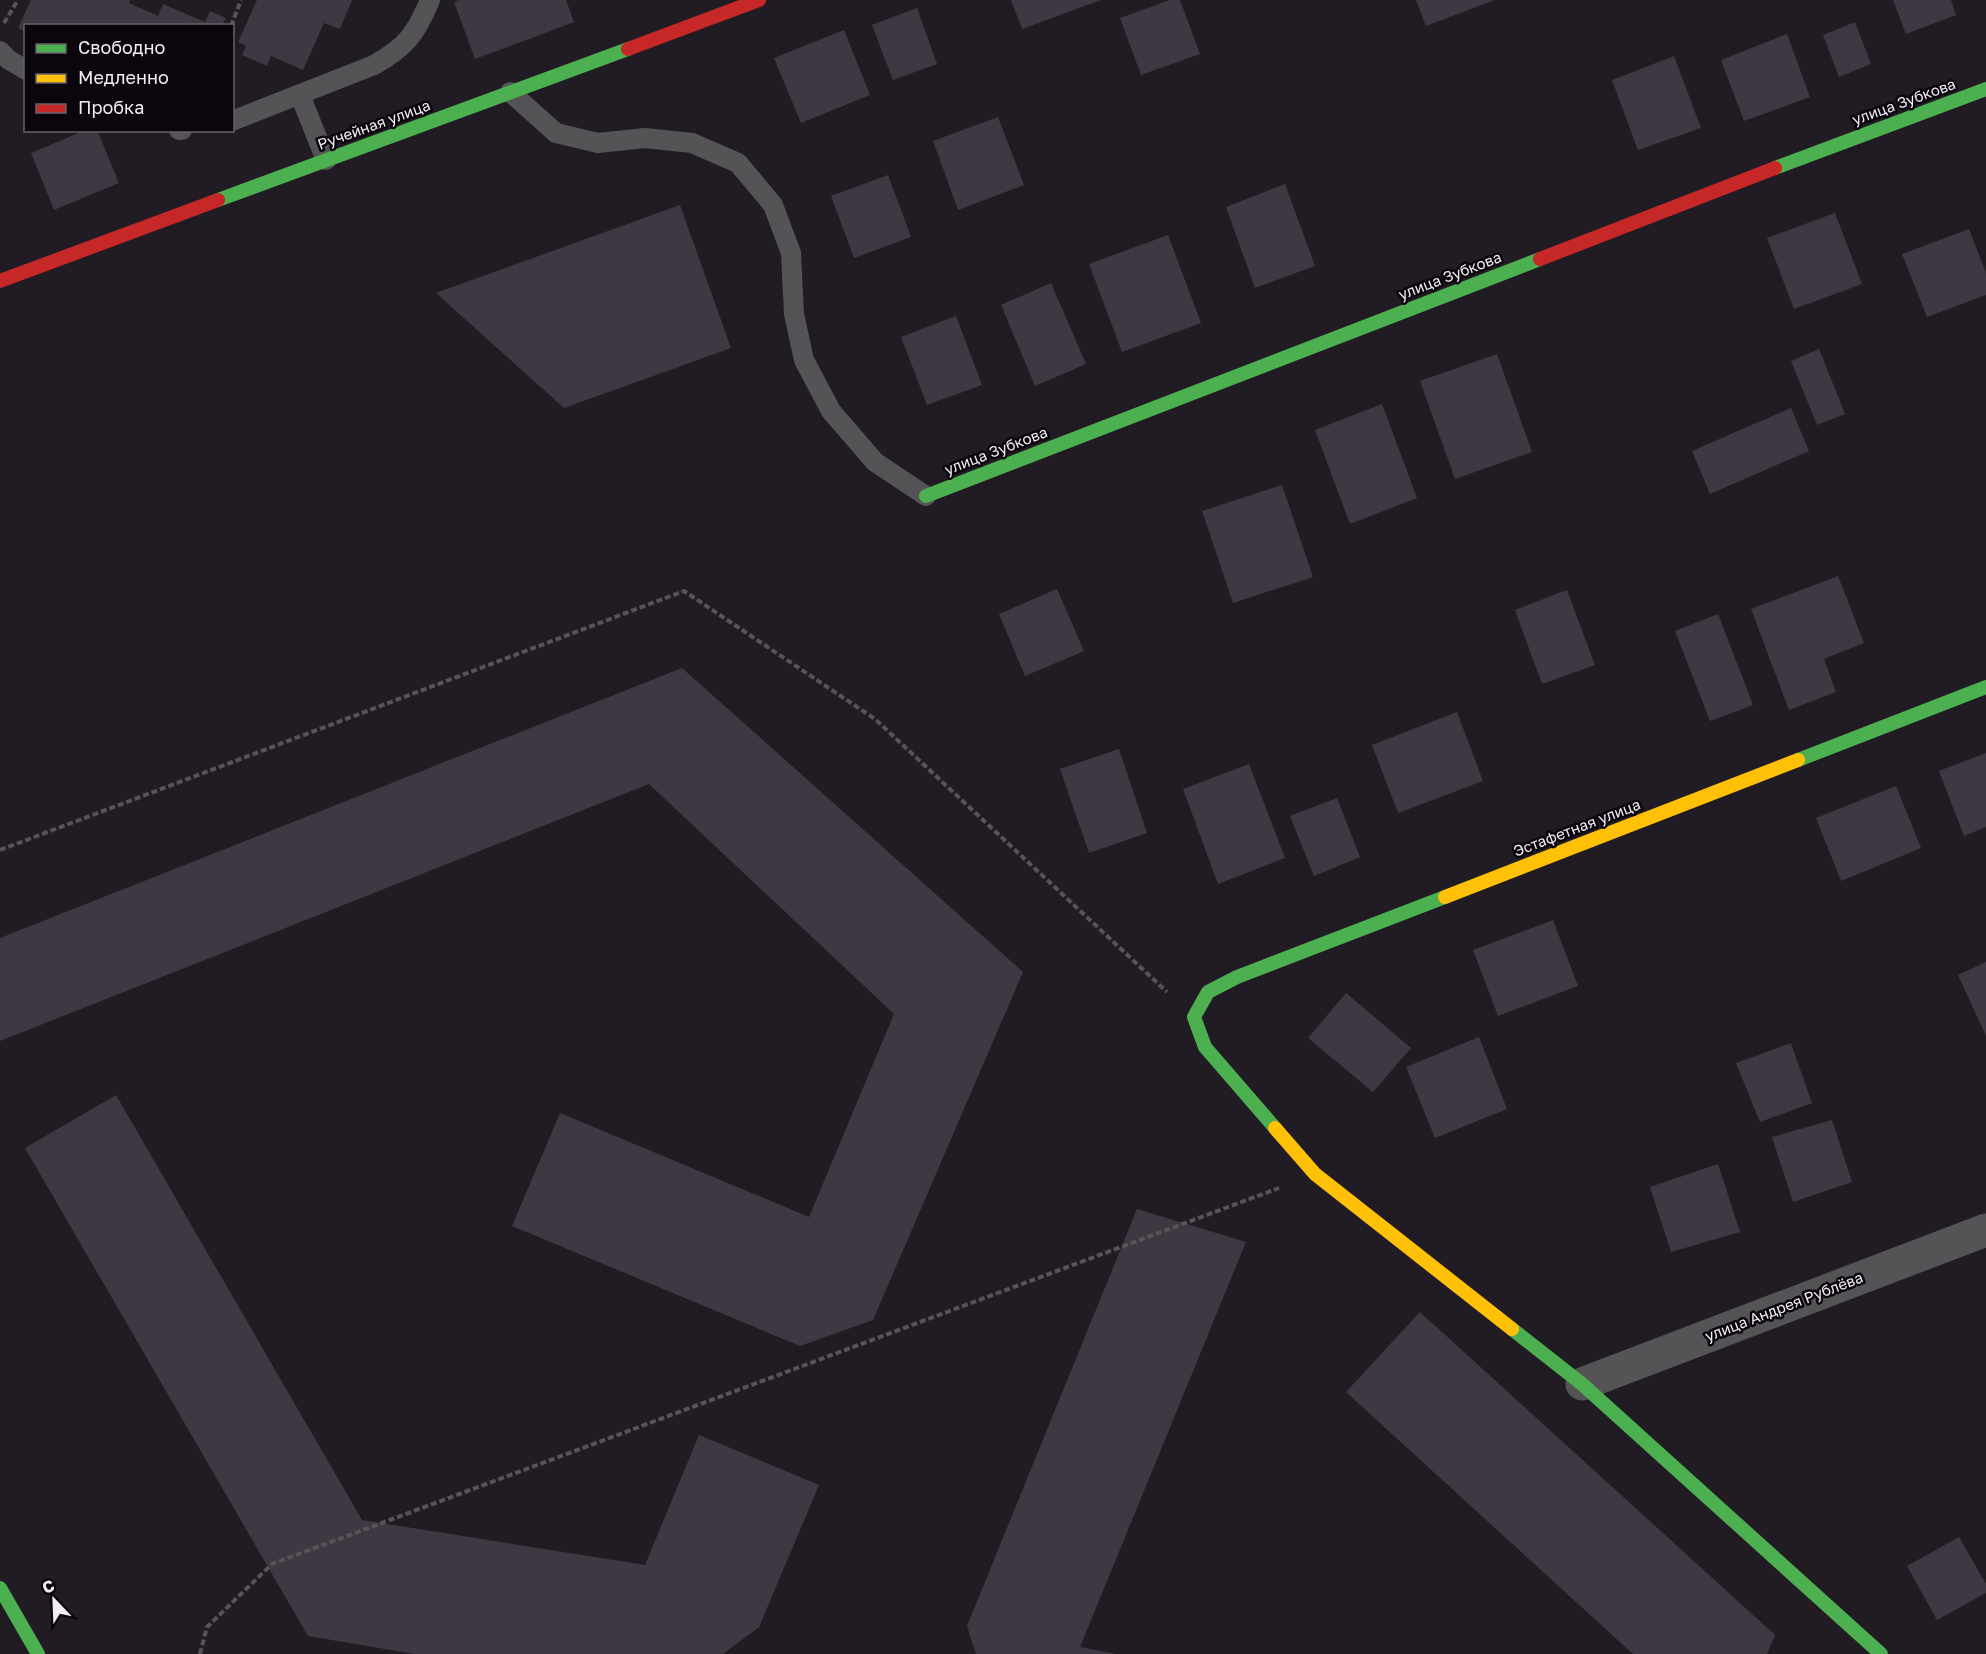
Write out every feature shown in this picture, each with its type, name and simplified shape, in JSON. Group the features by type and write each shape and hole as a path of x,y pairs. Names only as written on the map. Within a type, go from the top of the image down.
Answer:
{"street":[{"name":"Ручейная улица","path":"0,281 759,0"},
{"name":"улица Зубкова","path":"926,496 1986,89"},
{"name":"Эстафетная улица","path":"1194,1017 1208,992 1237,977 1986,687"},
{"path":"1194,1017 1205,1047 1316,1174 1582,1384 1881,1654"},
{"name":"улица Андрея Рублёва","path":"1582,1384 1986,1230"},
{"path":"0,1588 38,1654"}],"lane":[{"path":"234,120 374,65 396,53 413,35 430,0"},
{"path":"0,51 9,60 24,69"},
{"path":"510,92 556,133 598,143 645,138 692,143 738,163 773,205 791,253 794,314 804,360 831,411 875,462 926,496"},
{"path":"300,95 327,160"}],"path":[{"path":"0,30 18,0"},
{"path":"232,24 241,0"},
{"path":"0,850 684,591 875,719 1194,1017"},
{"path":"200,1654 207,1627 272,1564 1316,1174"}],"building":[{"path":"31,0 130,0 129,3 158,16 163,4 205,22 210,11 226,18 223,24 24,24 24,31 18,28"},
{"path":"257,0 352,0 340,29 324,23 303,70 271,56 267,66 242,55 246,46 238,42"},
{"path":"459,0 566,0 574,22 475,59 454,2"},
{"path":"1011,0 1101,0 1022,29"},
{"path":"1170,0 1180,0 1200,54 1141,75 1120,18"},
{"path":"1416,0 1495,0 1426,26"},
{"path":"1893,0 1951,0 1956,15 1906,34"},
{"path":"917,8 937,64 893,80 872,25"},
{"path":"1855,22 1871,64 1839,77 1823,35"},
{"path":"844,30 870,95 801,123 774,58"},
{"path":"1787,34 1810,97 1744,121 1721,60"},
{"path":"1674,56 1701,128 1638,150 1612,80"},
{"path":"998,117 1024,185 958,210 933,141"},
{"path":"81,132 98,132 119,183 54,210 31,153"},
{"path":"888,175 911,237 854,258 831,196"},
{"path":"1285,184 1315,266 1255,288 1226,207"},
{"path":"680,205 731,348 564,408 436,293"},
{"path":"1835,213 1862,284 1794,309 1767,238"},
{"path":"1969,229 1986,273 1986,295 1927,317 1902,254"},
{"path":"1168,235 1201,323 1122,352 1089,264"},
{"path":"1051,283 1086,364 1035,386 1001,305"},
{"path":"956,316 982,385 927,405 901,337"},
{"path":"1819,349 1845,414 1817,425 1791,361"},
{"path":"1497,354 1532,452 1455,479 1420,381"},
{"path":"1382,404 1417,498 1350,524 1315,430"},
{"path":"1791,408 1809,451 1710,494 1692,451"},
{"path":"1282,485 1313,577 1233,603 1202,511"},
{"path":"1838,576 1864,643 1824,659 1836,692 1789,710 1751,609"},
{"path":"1057,589 1084,651 1025,676 999,614"},
{"path":"1567,590 1595,665 1542,684 1515,610"},
{"path":"1718,614 1753,705 1710,721 1675,631"},
{"path":"682,668 1023,972 873,1320 800,1346 512,1226 560,1113 809,1217 894,1014 649,784 0,1041 0,938"},
{"path":"1457,712 1483,781 1398,813 1372,745"},
{"path":"1119,749 1147,833 1089,853 1060,769"},
{"path":"1986,753 1986,827 1964,836 1939,771"},
{"path":"1249,764 1285,858 1218,884 1183,789"},
{"path":"1896,786 1921,848 1841,881 1816,818"},
{"path":"1337,798 1360,857 1314,876 1290,816"},
{"path":"1553,920 1578,986 1498,1016 1473,950"},
{"path":"1986,962 1986,1036 1958,975"},
{"path":"1346,993 1411,1048 1373,1092 1308,1038"},
{"path":"1479,1037 1507,1109 1435,1138 1406,1067"},
{"path":"1791,1043 1812,1103 1760,1122 1736,1063"},
{"path":"116,1095 362,1520 645,1565 699,1435 819,1485 759,1627 723,1654 415,1654 308,1636 25,1148"},
{"path":"1832,1120 1852,1182 1793,1202 1772,1137"},
{"path":"1718,1164 1740,1232 1671,1252 1650,1187"},
{"path":"1137,1209 1246,1242 1080,1647 1116,1654 976,1654 967,1626"},
{"path":"1420,1312 1775,1635 1767,1654 1633,1654 1346,1392"},
{"path":"1959,1537 1986,1584 1986,1593 1937,1620 1907,1566"}],"traffic: fast":[{"path":"218,200 628,49"},
{"path":"1775,168 1986,89"},
{"path":"926,496 1540,259"},
{"path":"1798,760 1986,687"},
{"path":"1275,1128 1205,1047 1194,1017 1208,992 1237,977 1445,897"},
{"path":"1512,1329 1582,1384 1881,1654"},
{"path":"0,1588 38,1654"}],"traffic: slow":[{"path":"1445,897 1798,760"},
{"path":"1275,1128 1315,1174 1512,1329"}],"traffic: jam":[{"path":"628,49 759,0"},
{"path":"1540,259 1775,168"},
{"path":"0,281 218,200"}]}
